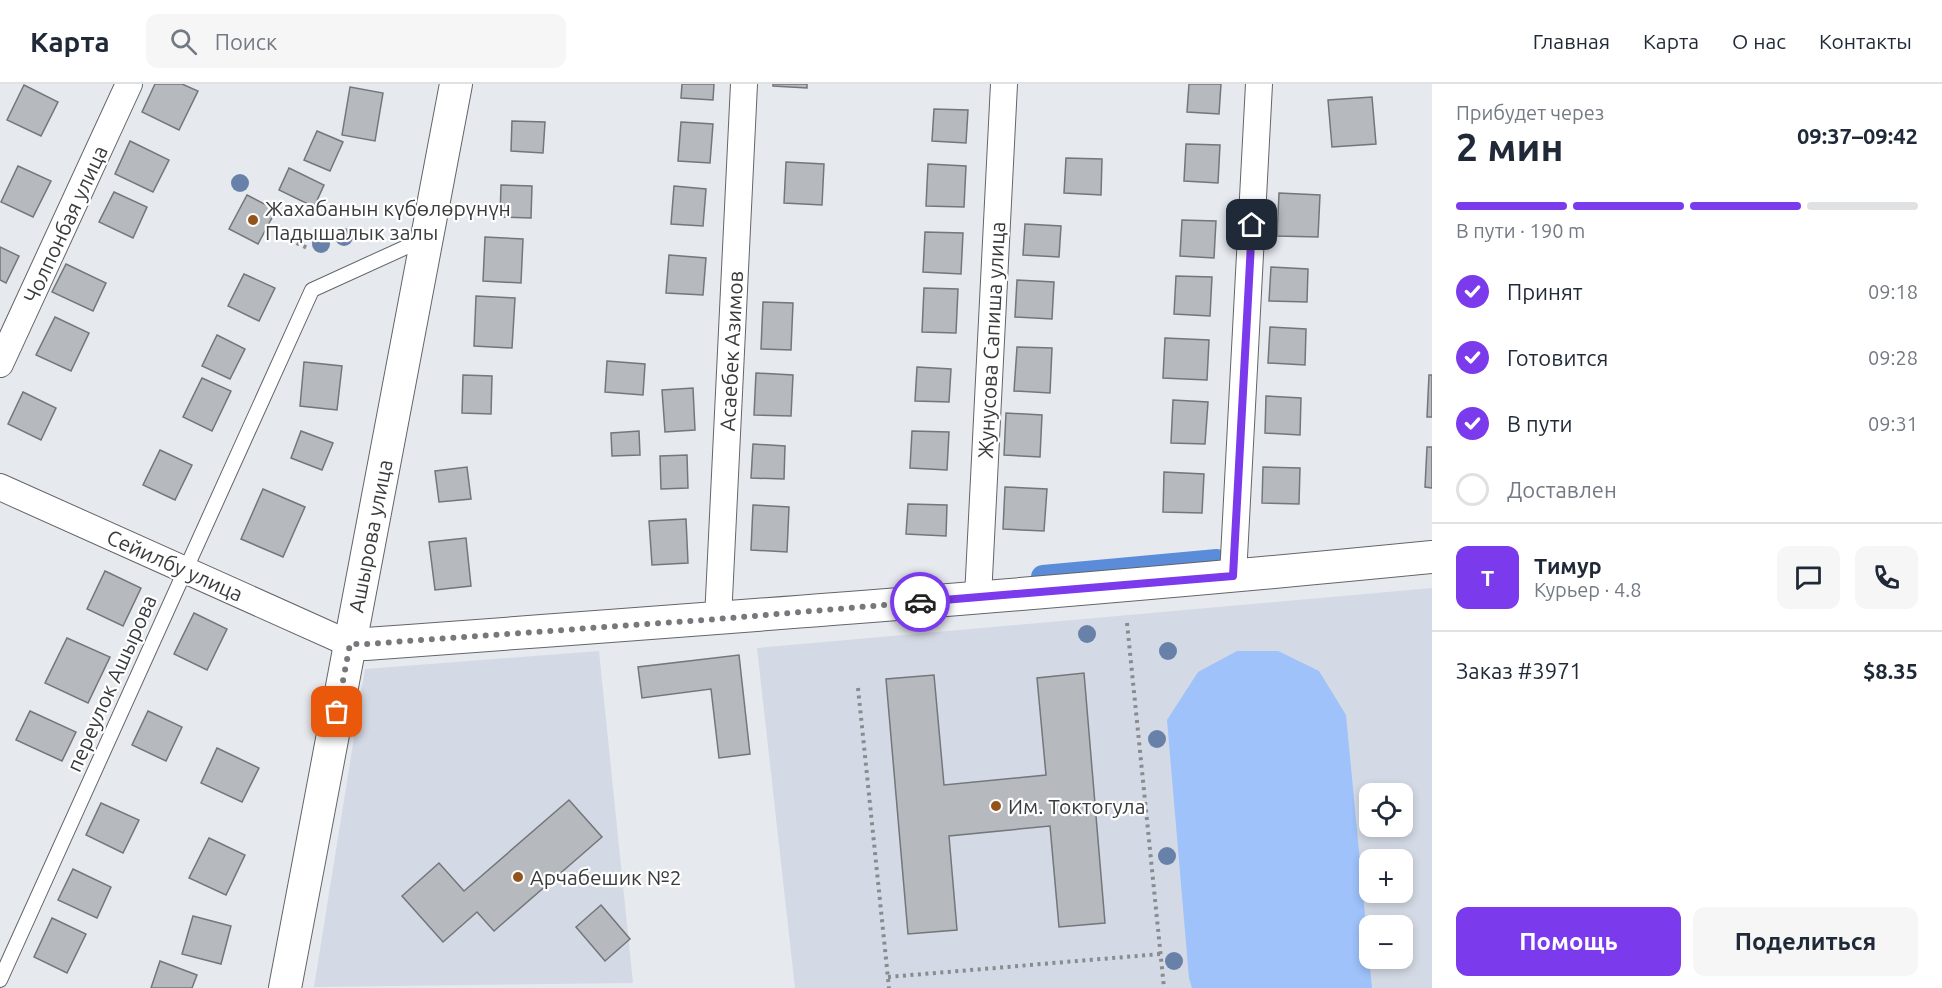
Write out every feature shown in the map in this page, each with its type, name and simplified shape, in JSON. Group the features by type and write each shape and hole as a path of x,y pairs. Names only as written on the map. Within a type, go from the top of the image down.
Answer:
{"street":[{"name":"Чолпонбая улица","path":"0,364 129,84"},
{"name":"Ашырова улица","path":"285,988 456,84"},
{"name":"Асаебек Азимов","path":"718,619 744,84"},
{"name":"Жунусова Сапиша улица","path":"978,597 1004,84"},
{"path":"1233,576 1259,84"},
{"name":"Сейилбу улица","path":"0,487 350,644"},
{"path":"350,644 378,644 718,619 1432,557"}],"lane":[{"name":"переулок Ашырова","path":"0,980 312,290 428,237"}],"path":[{"path":"276,234 310,249"},
{"path":"1127,623 1164,988"},
{"path":"858,688 889,988"},
{"path":"888,977 1160,954"}],"shaded area":[{"path":"1432,588 1432,988 795,988 757,648"},
{"path":"599,651 633,983 314,987 365,669"},
{"path":"1237,651 1278,651 1319,671 1346,715 1359,852 1359,903 1364,903 1365,915 1359,915 1359,969 1370,969 1372,988 1192,988 1189,978 1167,720 1198,672"}],"building":[{"path":"155,84 182,84 198,91 179,130 142,112"},
{"path":"682,84 714,84 713,100 681,98"},
{"path":"773,84 807,84 807,88 773,86"},
{"path":"1189,84 1221,84 1219,114 1187,112"},
{"path":"24,85 58,102 41,136 7,120"},
{"path":"350,87 383,93 375,141 342,135"},
{"path":"1372,97 1376,144 1332,147 1328,100"},
{"path":"934,109 968,110 966,143 932,141"},
{"path":"512,121 545,122 543,153 511,151"},
{"path":"681,122 713,124 710,163 678,161"},
{"path":"317,131 343,142 330,171 304,160"},
{"path":"130,141 169,160 153,192 115,174"},
{"path":"1186,144 1220,145 1218,183 1184,181"},
{"path":"1066,158 1102,159 1101,195 1064,193"},
{"path":"786,162 824,164 822,205 784,203"},
{"path":"928,164 966,166 964,207 926,206"},
{"path":"18,166 51,181 33,217 1,202"},
{"path":"289,168 324,185 314,207 279,190"},
{"path":"501,185 532,186 531,218 500,217"},
{"path":"674,186 706,189 703,226 671,224"},
{"path":"114,192 147,207 133,238 99,222"},
{"path":"1279,193 1320,195 1318,237 1277,236"},
{"name":"Жахабанын күбөлөрүнүн Падышалык залы","path":"247,195 276,210 258,244 229,229"},
{"path":"1182,220 1216,221 1214,258 1180,256"},
{"path":"1025,224 1061,226 1059,257 1023,255"},
{"path":"925,232 963,233 961,274 923,272"},
{"path":"485,237 523,239 521,283 483,281"},
{"path":"0,247 19,256 6,283 0,280"},
{"path":"669,255 706,258 703,295 666,293"},
{"path":"66,264 106,283 93,311 52,292"},
{"path":"1271,267 1308,269 1307,302 1269,301"},
{"path":"244,274 275,288 259,321 228,306"},
{"path":"1176,276 1212,277 1210,316 1174,314"},
{"path":"1017,280 1054,282 1052,319 1015,317"},
{"path":"924,288 958,289 956,333 922,332"},
{"path":"476,296 515,298 512,348 474,346"},
{"path":"763,302 793,303 791,350 761,349"},
{"path":"55,317 89,333 71,371 36,355"},
{"path":"1270,327 1306,329 1305,365 1268,363"},
{"path":"217,335 245,349 230,379 202,366"},
{"path":"1165,338 1209,340 1207,380 1163,378"},
{"path":"1017,347 1052,348 1050,393 1014,391"},
{"path":"607,361 645,364 643,395 605,392"},
{"path":"304,362 342,366 337,410 300,406"},
{"path":"917,367 951,369 949,402 915,401"},
{"path":"756,373 793,375 791,416 754,415"},
{"path":"463,375 492,376 491,414 462,413"},
{"path":"1429,375 1432,375 1432,417 1427,417"},
{"path":"202,378 231,391 212,431 183,417"},
{"path":"693,388 695,430 665,432 662,390"},
{"path":"23,392 56,408 41,440 8,424"},
{"path":"1266,396 1301,398 1300,435 1265,433"},
{"path":"1173,400 1208,402 1205,444 1171,443"},
{"path":"1006,413 1042,415 1040,457 1004,455"},
{"path":"301,431 333,443 322,470 291,458"},
{"path":"639,431 640,455 612,456 611,433"},
{"path":"912,431 949,432 947,470 910,468"},
{"path":"753,444 785,446 784,479 751,478"},
{"path":"1427,447 1432,447 1432,488 1425,487"},
{"path":"160,450 192,465 175,500 143,485"},
{"path":"687,455 688,488 661,489 660,456"},
{"path":"467,467 471,499 439,502 435,471"},
{"path":"1263,467 1300,468 1299,504 1262,503"},
{"path":"1164,472 1204,474 1202,513 1163,512"},
{"path":"1005,487 1047,489 1044,531 1003,529"},
{"path":"263,489 305,507 283,557 241,539"},
{"path":"908,504 947,505 946,536 906,534"},
{"path":"753,505 789,507 787,552 751,550"},
{"path":"686,519 688,563 652,565 649,521"},
{"path":"466,538 471,586 435,590 429,542"},
{"path":"105,571 141,588 123,626 87,609"},
{"path":"194,613 227,629 207,670 174,654"},
{"path":"67,638 110,657 88,703 45,683"},
{"path":"739,655 750,754 719,758 711,689 642,698 638,667"},
{"name":"Им. Токтогула","path":"1084,673 1105,923 1059,927 1050,826 949,836 957,930 908,934 886,679 934,675 944,785 1046,775 1037,678"},
{"path":"30,711 76,732 62,761 16,740"},
{"path":"148,711 182,727 166,761 132,745"},
{"path":"217,748 259,768 242,802 201,783"},
{"name":"Арчабешик №2","path":"569,800 602,837 494,931 477,912 443,942 402,896 439,863 464,891"},
{"path":"101,803 139,820 123,853 86,835"},
{"path":"209,838 245,855 226,895 189,878"},
{"path":"73,869 111,887 97,918 58,900"},
{"path":"601,905 630,939 605,961 576,927"},
{"path":"193,916 231,926 221,964 182,954"},
{"path":"52,918 86,934 67,973 34,957"},
{"path":"160,961 197,975 192,988 151,988"}],"waterway":[{"path":"1043,577 1217,561"}],"way so far":[{"path":"337,712 350,644 718,619 920,602"}],"place":[{"name":"Жахабанын күбөлөрүнүн Падышалык залы","path":"253,220"},
{"name":"Им. Токтогула","path":"996,806"},
{"name":"Арчабешик №2","path":"518,877"}],"route":[{"path":"920,602 1233,576 1252,225"}]}
